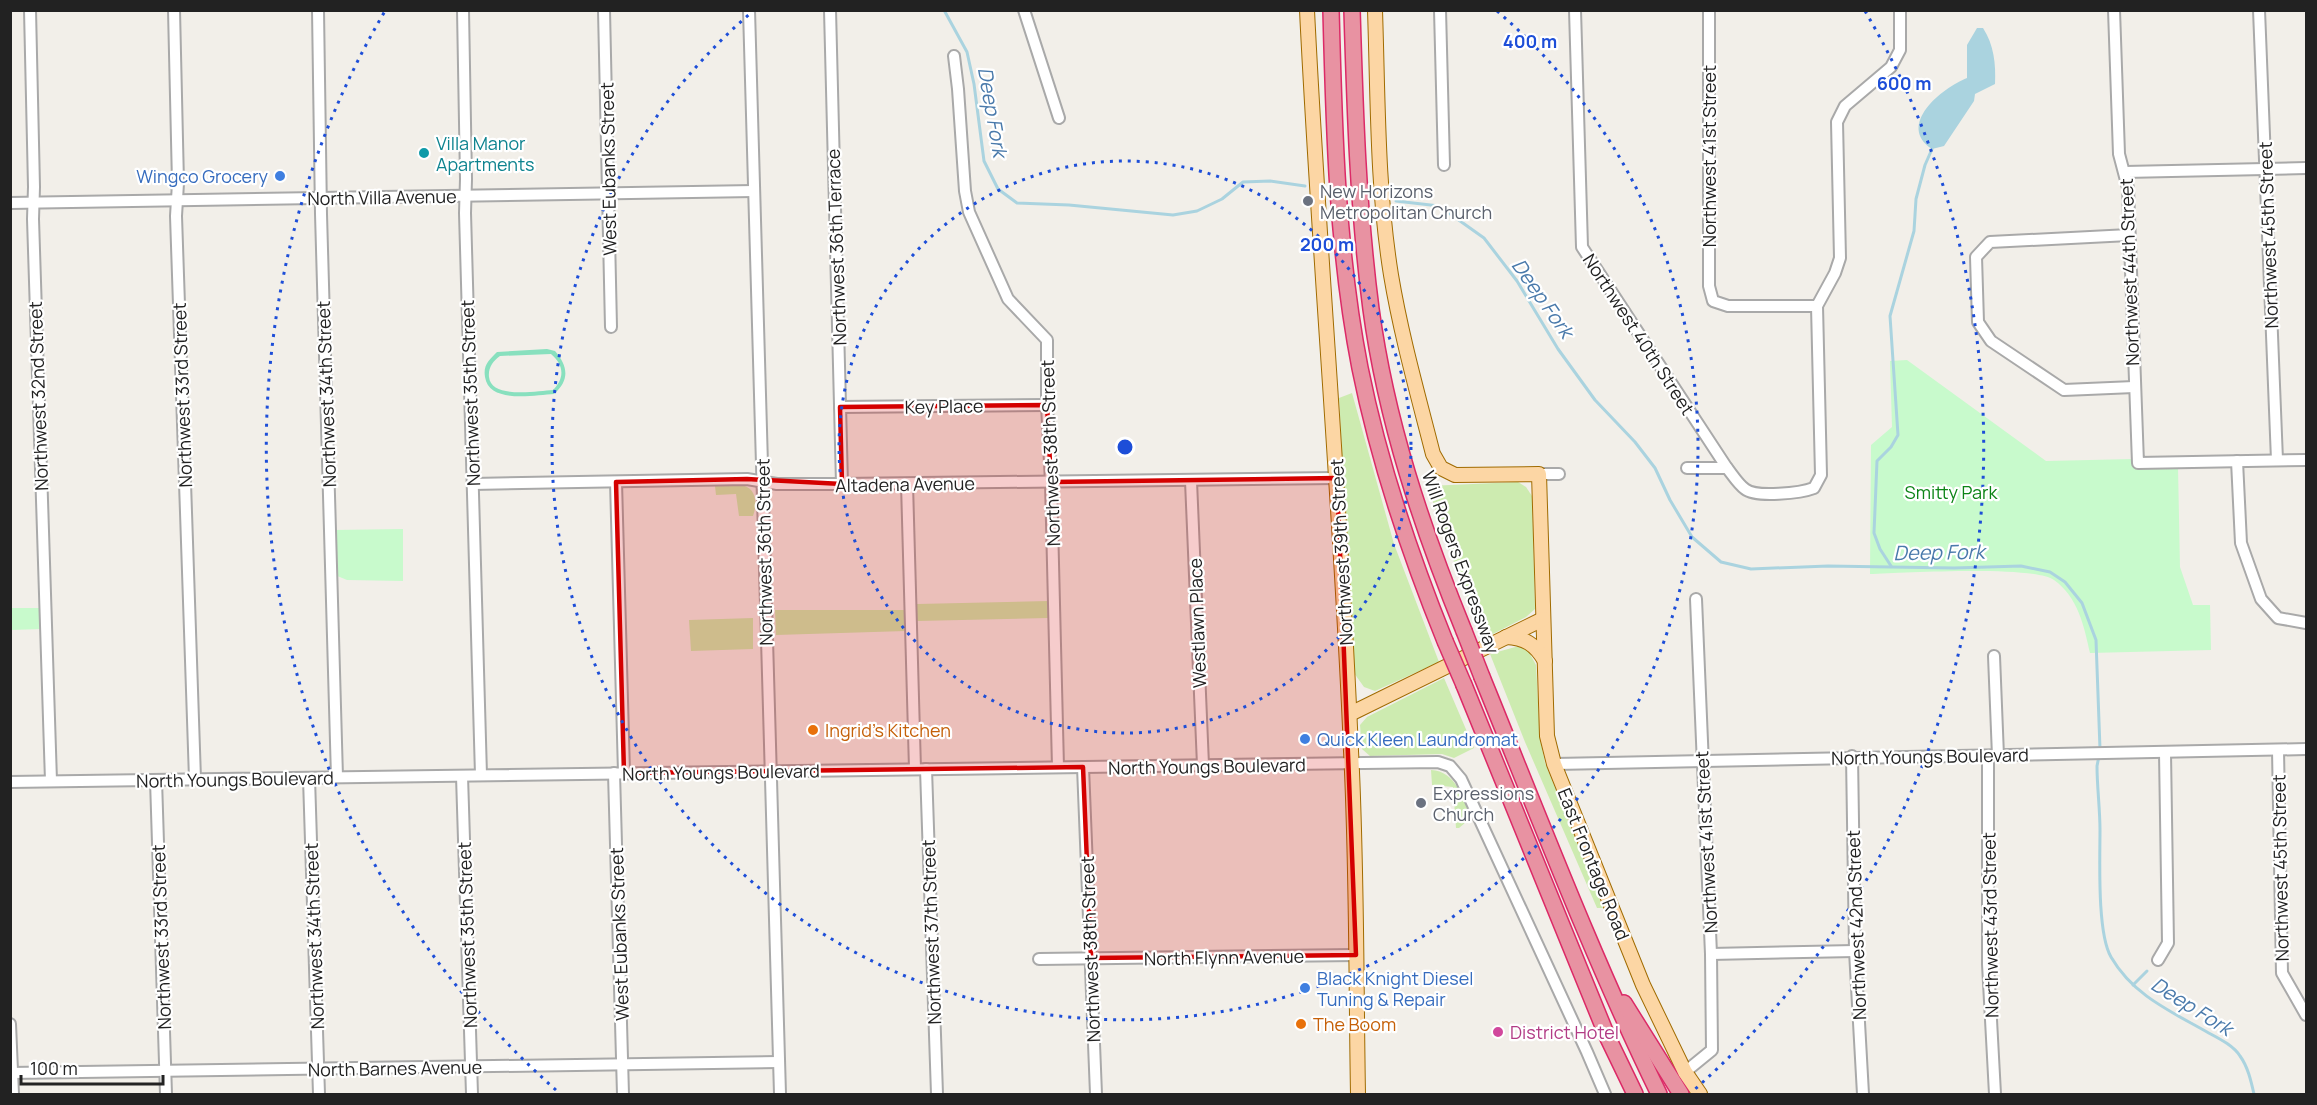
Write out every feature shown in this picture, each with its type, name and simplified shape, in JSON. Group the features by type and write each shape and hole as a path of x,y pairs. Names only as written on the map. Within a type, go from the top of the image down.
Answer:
{"highway":[{"path":"1331,10 1340,211 1345,262 1360,366 1386,477 1407,544 1445,641 1607,1036 1635,1095"},
{"name":"Will Rogers Expressway","path":"1352,10 1361,214 1371,311 1389,404 1413,495 1482,677 1627,1028 1659,1095"},
{"path":"1598,959 1681,1095"}],"main road":[{"name":"Northwest 39th Street","path":"1307,10 1350,714 1358,1095"},
{"path":"1350,714 1543,619 1539,474 1455,475 1445,471 1433,454 1400,322 1390,267 1381,175 1375,10"},
{"name":"East Frontage Road","path":"1543,619 1547,736 1554,764 1643,985 1685,1072 1700,1095"},
{"path":"1506,637 1520,638 1529,642 1545,661"}],"street":[{"name":"Northwest 32nd Street","path":"30,10 33,202 51,781"},
{"name":"Northwest 33rd Street","path":"174,10 177,200 195,779"},
{"name":"Northwest 34th Street","path":"318,10 338,777"},
{"name":"Northwest 35th Street","path":"462,10 481,775"},
{"name":"West Eubanks Street","path":"604,10 611,327"},
{"name":"Northwest 36th Street","path":"749,10 780,1095"},
{"name":"Northwest 36th Terrace","path":"830,10 842,484"},
{"path":"1024,10 1059,118"},
{"path":"1440,10 1444,165"},
{"name":"Northwest 40th Street","path":"1575,10 1582,247 1726,468"},
{"name":"Northwest 41st Street","path":"1709,10 1709,286 1713,301 1728,306 1817,306"},
{"path":"1687,468 1726,468 1745,489 1753,493 1803,493 1814,488 1821,475 1817,306 1835,273 1839,258 1836,122 1845,106 1891,67 1900,50 1900,10"},
{"name":"Northwest 44th Street","path":"2114,10 2119,154 2128,188 2138,463 2238,461"},
{"name":"Northwest 45th Street","path":"2259,10 2277,460"},
{"name":"Northwest 38th Street","path":"954,56 965,191 969,212 1008,299 1047,340 1058,767"},
{"path":"2125,172 2307,168"},
{"name":"North Villa Avenue","path":"10,203 754,191"},
{"path":"2128,235 1989,242 1976,257 1978,322 1991,341 2064,390 2134,387"},
{"name":"Key Place","path":"840,407 1047,405"},
{"path":"2307,460 2238,461 2241,543 2262,599 2278,618 2307,623"},
{"path":"1539,474 1559,474"},
{"name":"Altadena Avenue","path":"473,484 747,479 777,484 907,484 1337,478"},
{"name":"Westlawn Place","path":"1191,481 1203,765"},
{"name":"West Eubanks Street","path":"616,482 623,1095"},
{"name":"Northwest 37th Street","path":"907,484 937,1095"},
{"name":"Northwest 41st Street","path":"1685,1072 1712,1050 1711,954 1696,599"},
{"name":"Northwest 43rd Street","path":"1994,656 1988,964 1995,1095"},
{"name":"North Youngs Boulevard","path":"1554,764 1852,756 1993,756 2307,749"},
{"name":"Northwest 45th Street","path":"2278,750 2282,973 2307,1015"},
{"path":"2158,960 2168,943 2165,753"},
{"name":"Northwest 42nd Street","path":"1852,756 1856,951 1863,1095"},
{"name":"North Youngs Boulevard","path":"10,782 771,770 1445,763 1461,779 1605,1095"},
{"name":"Northwest 38th Street","path":"1083,767 1096,1095"},
{"name":"Northwest 35th Street","path":"462,776 472,1095"},
{"name":"Northwest 34th Street","path":"309,778 319,1095"},
{"name":"Northwest 33rd Street","path":"156,780 166,1095"},
{"path":"1711,954 1856,951"},
{"name":"North Flynn Avenue","path":"1039,959 1356,955"},
{"path":"10,1024 13,1095"},
{"name":"North Barnes Avenue","path":"11,1073 779,1062"}],"highlighted area":[{"path":"1047,405 1051,482 1337,478 1356,955 1091,958 1083,767 624,773 616,482 747,479 842,484 840,407"}],"green space":[{"path":"547,349 555,351 565,368 563,383 554,394 503,395 488,386 485,377 487,363 497,352","holes":["551,354 561,367 561,376 553,390 506,391 492,384 489,377 492,365 500,356"]},
{"name":"Smitty Park","path":"1907,360 2046,461 2133,459 2133,468 2178,467 2180,567 2193,605 2210,605 2211,650 2090,653 2079,613 2069,595 2054,580 2041,575 1995,571 1870,574 1871,445 1892,427 1890,361"},
{"path":"1352,393 1394,544 1439,662 1375,691 1364,687 1354,673 1339,398"},
{"path":"1518,482 1526,487 1532,496 1535,609 1526,617 1483,639 1440,525 1428,486"},
{"path":"739,485 749,488 754,496 753,516 739,516 736,494 716,495 715,486"},
{"path":"403,529 403,581 347,580 335,575 333,530"},
{"path":"1048,601 1048,618 917,621 917,604"},
{"path":"11,608 39,608 41,629 11,630"},
{"path":"775,610 905,610 906,631 776,635"},
{"path":"753,618 753,649 691,651 689,620"},
{"path":"1519,646 1529,652 1536,665 1540,738 1545,763 1603,908 1597,908 1525,742 1490,654"},
{"path":"1444,678 1474,748 1454,758 1442,754 1370,756 1362,749 1360,725 1367,717"},
{"path":"1431,770 1447,775 1462,794 1472,817 1459,828 1456,828 1453,787 1432,785"}],"water":[{"path":"1977,28 1983,28 1992,48 1995,62 1995,84 1975,94 1974,101 1944,146 1932,149 1922,139 1919,129 1921,119 1935,99 1967,78 1967,45"}],"waterway":[{"name":"Deep Fork","path":"944,10 967,52 974,84 984,161 998,189 1017,203 1069,205 1173,215 1197,211 1222,199 1243,182 1270,181 1305,186"},
{"path":"1891,566 1880,549 1874,533 1877,461 1891,447 1898,435 1890,316 1914,231 1916,199 1932,149"},
{"name":"Deep Fork","path":"1396,201 1439,206 1484,238 1517,281 1558,349 1595,400 1635,442 1655,468 1670,500 1692,537 1721,562 1751,569 1828,566 1954,568 2021,566 2050,572 2065,582 2082,603 2096,640 2100,749"},
{"name":"Deep Fork","path":"2099,756 2097,766 2101,914 2103,931 2111,957 2130,982 2153,1001 2233,1048 2245,1065 2254,1094"},
{"path":"2133,985 2147,971"}],"place":[{"name":"Villa Manor Apartments","path":"424,153"},
{"name":"Wingco Grocery","path":"280,176"},
{"name":"New Horizons Metropolitan Church","path":"1308,201"},
{"name":"Ingrid's Kitchen","path":"813,730"},
{"name":"Quick Kleen Laundromat","path":"1305,739"},
{"name":"Expressions Church","path":"1421,803"},
{"name":"Black Knight Diesel Tuning & Repair","path":"1305,988"},
{"name":"The Boom","path":"1301,1024"},
{"name":"District Hotel","path":"1498,1032"}]}
